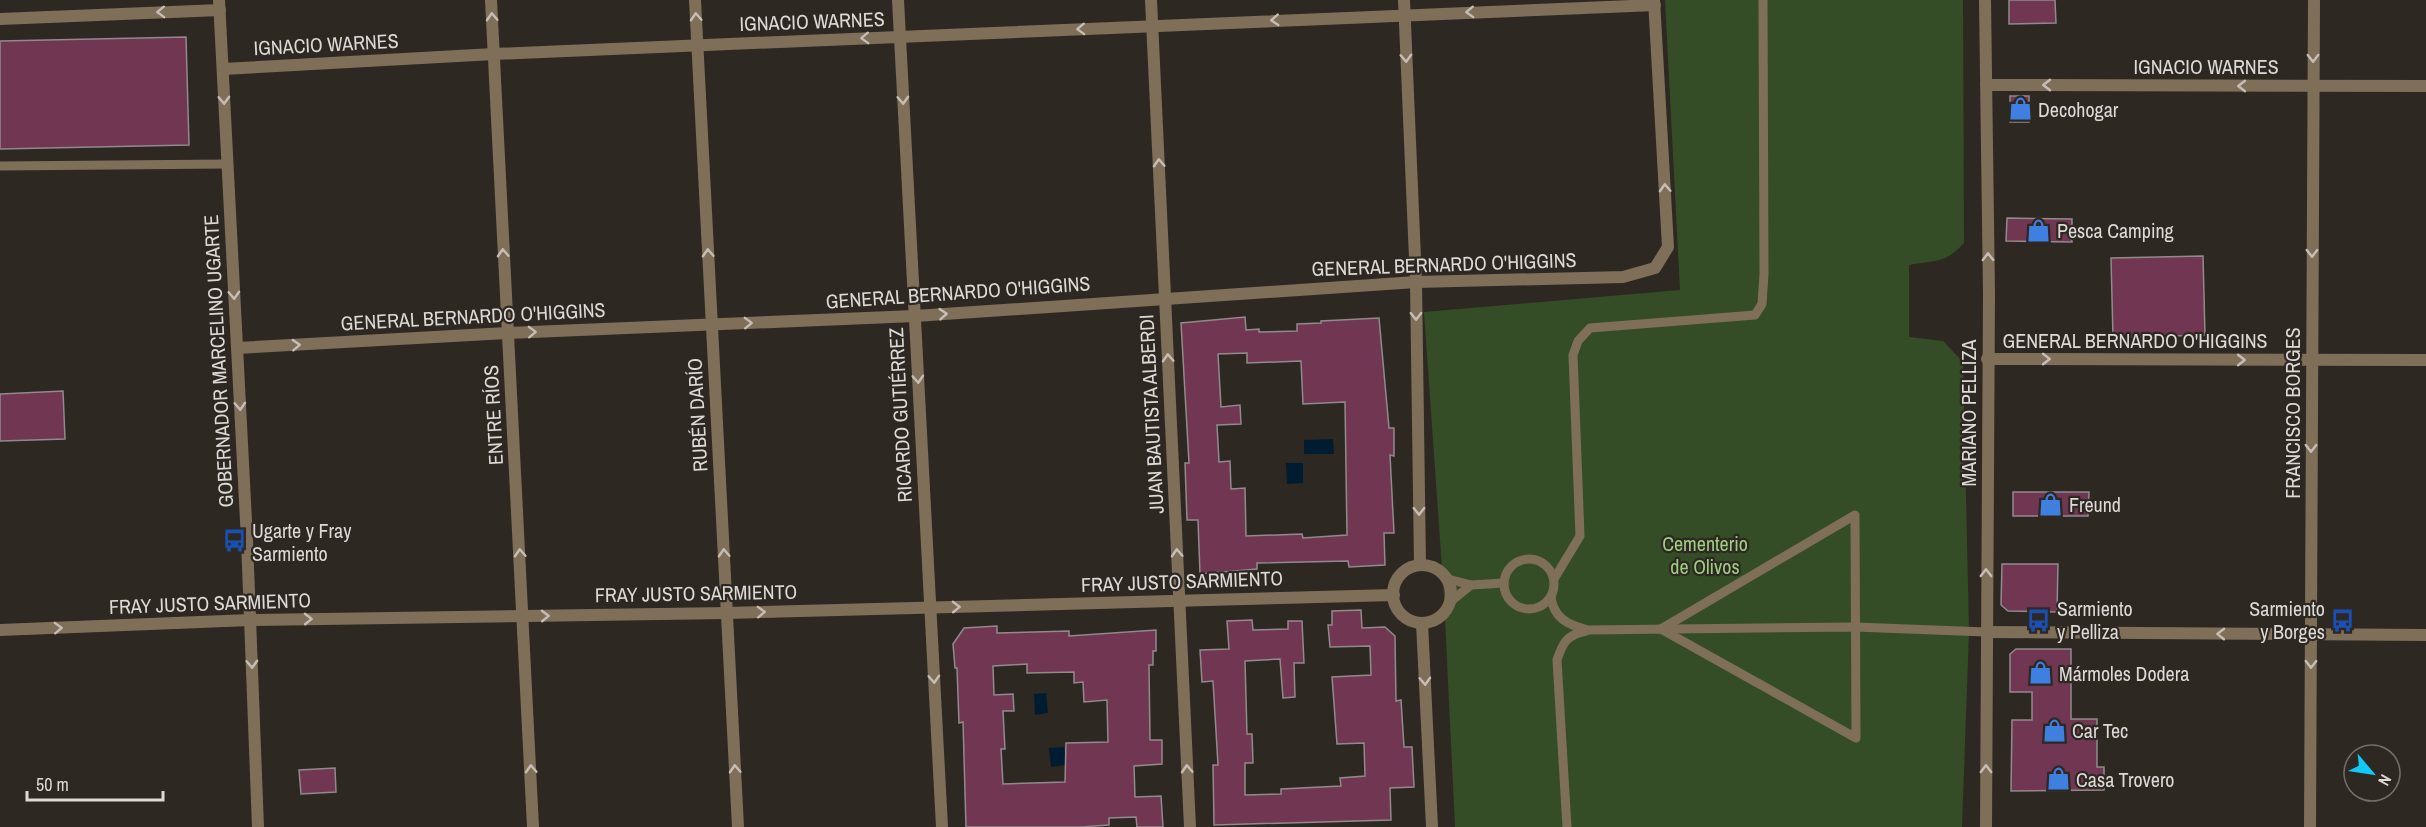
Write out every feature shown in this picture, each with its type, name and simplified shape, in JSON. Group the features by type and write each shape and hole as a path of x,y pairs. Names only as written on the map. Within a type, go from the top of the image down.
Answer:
{"street":[{"name":"ENTRE RÍOS","path":"491,0 533,827"},
{"name":"RUBÉN DARÍO","path":"695,0 738,827"},
{"name":"RICARDO GUTIÉRREZ","path":"898,0 942,827"},
{"name":"JUAN BAUTISTA ALBERDI","path":"1151,0 1190,827"},
{"path":"1404,0 1416,282 1420,565"},
{"name":"MARIANO PELLIZA","path":"1985,0 1988,359 1986,827"},
{"name":"FRANCISCO BORGES","path":"2310,827 2314,0"},
{"name":"IGNACIO WARNES","path":"223,69 494,54 1654,2"},
{"name":"GENERAL BERNARDO O'HIGGINS","path":"237,348 507,333 915,316 1416,282 1623,277 1655,268 1668,247 1654,2"},
{"path":"0,19 219,5"},
{"name":"GOBERNADOR MARCELINO UGARTE","path":"219,5 250,620 258,827"},
{"name":"IGNACIO WARNES","path":"1986,85 2426,86"},
{"name":"GENERAL BERNARDO O'HIGGINS","path":"1988,359 2426,360"},
{"path":"1420,565 1438,569 1448,579 1452,593 1450,602 1439,617 1422,623 1406,618 1395,604 1394,595 1398,578 1412,567 1420,565"},
{"name":"FRAY JUSTO SARMIENTO","path":"0,630 250,620 727,613 1394,595"},
{"path":"1422,623 1432,827"},
{"path":"1986,632 2426,635"}],"lane":[{"path":"1762,0 1764,274 1762,304 1755,315 1590,328 1578,341 1573,355 1580,537 1554,579 1551,596 1552,609 1574,627 1588,630 1855,627 1986,632"},
{"path":"0,166 226,164"},
{"path":"1855,515 1856,738 1661,629 1855,515"},
{"path":"1551,596 1539,607 1522,608 1508,598 1504,582 1510,567 1524,559 1540,561 1551,572 1554,579"},
{"path":"1448,579 1471,585 1504,582"},
{"path":"1450,602 1471,585"},
{"path":"1567,827 1557,660 1562,644 1572,634 1588,630"}],"green space":[{"name":"Cementerio de Olivos","path":"1665,0 1963,0 1964,243 1945,258 1909,265 1909,337 1943,341 1963,362 1969,631 1962,827 1455,827 1444,597 1424,312 1680,290"}],"water":[{"path":"1333,439 1334,454 1304,454 1304,440"},
{"path":"1286,463 1303,463 1303,483 1287,484"},
{"path":"1046,693 1048,713 1035,715 1034,694"},
{"path":"1064,747 1066,765 1051,767 1049,748"}],"building":[{"path":"2009,0 2055,0 2056,23 2009,24"},
{"path":"186,37 189,145 0,149 0,41"},
{"name":"Decohogar","path":"2010,96 2029,96 2029,122 2010,122"},
{"name":"Pesca Camping","path":"2007,218 2072,219 2072,242 2006,241"},
{"path":"2203,256 2205,335 2113,338 2111,258"},
{"path":"1245,317 1246,330 1259,329 1259,332 1297,331 1297,324 1321,323 1321,321 1379,318 1389,428 1394,428 1394,456 1390,455 1394,533 1384,533 1385,565 1349,567 1348,561 1257,563 1257,569 1200,574 1198,520 1187,520 1185,463 1189,463 1181,323","holes":["1247,353 1247,363 1301,361 1303,404 1345,402 1347,535 1303,538 1302,534 1246,536 1245,488 1231,489 1230,461 1219,462 1217,425 1241,424 1240,405 1221,407 1218,354"]},
{"path":"63,391 65,439 0,441 0,394"},
{"name":"Freund","path":"2013,492 2089,492 2088,516 2013,516"},
{"name":"Mármoles Dodera","path":"2002,564 2058,564 2057,612 2008,611 2001,605"},
{"path":"1361,610 1362,628 1385,627 1395,636 1396,701 1401,700 1404,747 1412,747 1414,787 1390,788 1391,820 1214,825 1213,765 1218,765 1213,681 1202,682 1200,650 1229,649 1227,621 1252,620 1253,630 1288,629 1288,621 1302,621 1304,663 1294,663 1295,697 1283,698 1280,659 1245,661 1247,734 1252,734 1253,763 1245,763 1245,795 1281,794 1281,789 1341,786 1340,778 1365,776 1364,743 1337,744 1332,677 1371,675 1370,646 1330,647 1328,625 1332,625 1332,611"},
{"path":"997,626 997,633 1069,631 1069,636 1156,630 1156,651 1153,651 1153,665 1149,665 1150,740 1162,740 1162,764 1134,766 1135,797 1161,796 1163,827 1137,827 1136,817 1109,818 1109,825 1081,827 966,827 963,722 959,723 957,668 955,668 953,644 964,628","holes":["1027,664 1027,673 1074,672 1074,683 1083,682 1084,702 1107,700 1108,742 1066,743 1065,782 1003,784 1001,749 1005,749 1003,711 1014,711 1013,694 994,695 993,666"]},
{"path":"2016,649 2071,649 2071,719 2097,719 2097,767 2104,767 2104,790 2011,791 2012,720 2032,720 2032,692 2010,692 2010,654"},
{"path":"335,768 336,792 301,794 299,770"}],"place":[{"name":"Decohogar","path":"2020,109"},
{"name":"Pesca Camping","path":"2039,230"},
{"name":"Freund","path":"2051,504"},
{"name":"Ugarte y Fray Sarmiento","path":"234,541"},
{"name":"Sarmiento y Pelliza","path":"2039,620"},
{"name":"Sarmiento y Borges","path":"2343,620"},
{"name":"Mármoles Dodera","path":"2041,673"},
{"name":"Car Tec","path":"2054,730"},
{"name":"Casa Trovero","path":"2058,779"}]}
